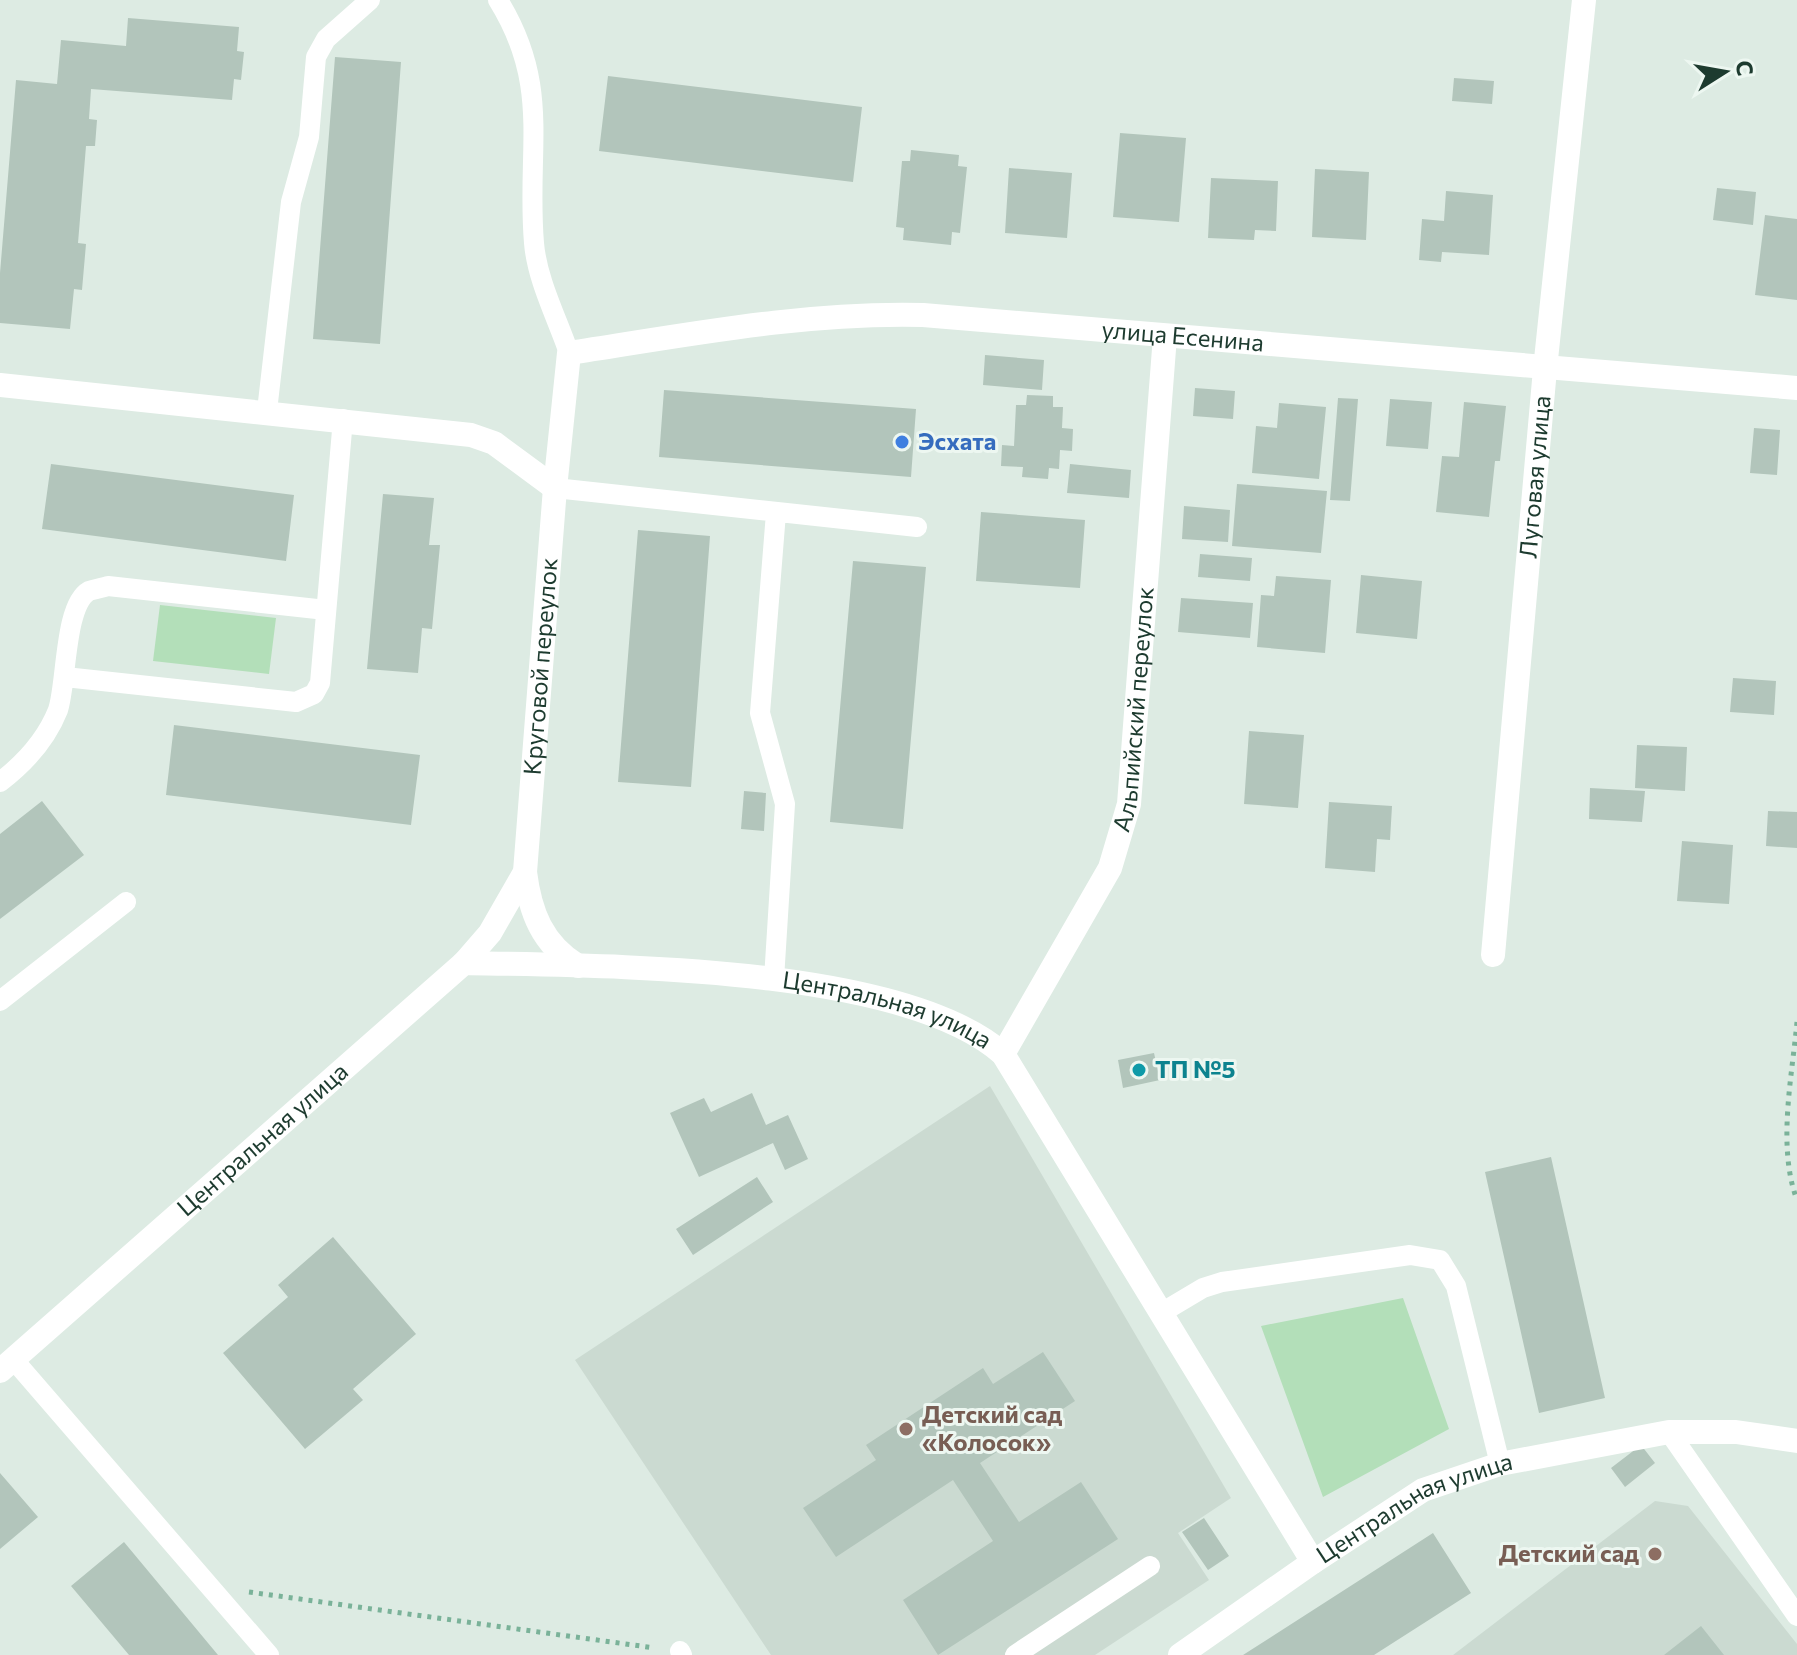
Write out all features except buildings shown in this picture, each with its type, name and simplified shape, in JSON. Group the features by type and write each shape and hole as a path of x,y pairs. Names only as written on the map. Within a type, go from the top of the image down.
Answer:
{"street":[{"name":"Луговая улица","path":"1493,955 1545,369 1584,0"},
{"name":"улица Есенина","path":"569,353 860,313 923,315 1797,388"},
{"name":"Альпийский переулок","path":"1003,1054 1110,868 1129,804 1165,336"},
{"name":"Круговой переулок","path":"464,963 490,933 525,872 555,488 569,353"},
{"path":"0,385 471,435 494,443 555,488"},
{"path":"525,872 538,925 560,955 579,966"},
{"name":"Центральная улица","path":"4,1357 464,963 579,966 774,979 860,995 956,1022 984,1037 1003,1054 1313,1562 1423,1490 1500,1464 1669,1432 1736,1432 1797,1441"},
{"path":"1180,1655 1313,1562"}],"lane":[{"path":"267,411 291,202 309,137 316,57 326,39 370,0"},
{"path":"498,0 512,23 530,72 535,122 531,193 534,247 569,353"},
{"path":"65,677 296,702 314,694 320,683 343,419"},
{"path":"555,488 917,527"},
{"path":"774,979 785,804 760,713 776,513"},
{"path":"0,782 17,769 49,728 59,707 76,607 87,592 108,586 326,610"},
{"path":"0,1001 126,902"},
{"path":"1161,1313 1203,1288 1222,1282 1410,1255 1440,1260 1456,1286 1500,1464"},
{"path":"4,1357 212,1587 269,1655"},
{"path":"1669,1432 1797,1616"},
{"path":"1015,1655 1040,1648 1150,1566"}],"path":[{"path":"1797,1022 1788,1130 1791,1185 1797,1200"},
{"path":"212,1587 681,1653"}],"shaded area":[{"name":"Детский сад «Колосок»","path":"990,1086 1231,1498 1178,1533 1209,1580 1095,1655 771,1655 575,1360"},
{"name":"Детский сад","path":"1655,1501 1688,1506 1797,1644 1797,1655 1453,1655"}],"green space":[{"path":"160,605 276,618 269,674 153,661"},
{"path":"1403,1298 1449,1429 1323,1497 1261,1326"}],"place":[{"name":"Эсхата","path":"902,442"},
{"name":"ТП №5","path":"1139,1070"},
{"name":"Детский сад «Колосок»","path":"906,1429"},
{"name":"Детский сад","path":"1655,1554"}]}
